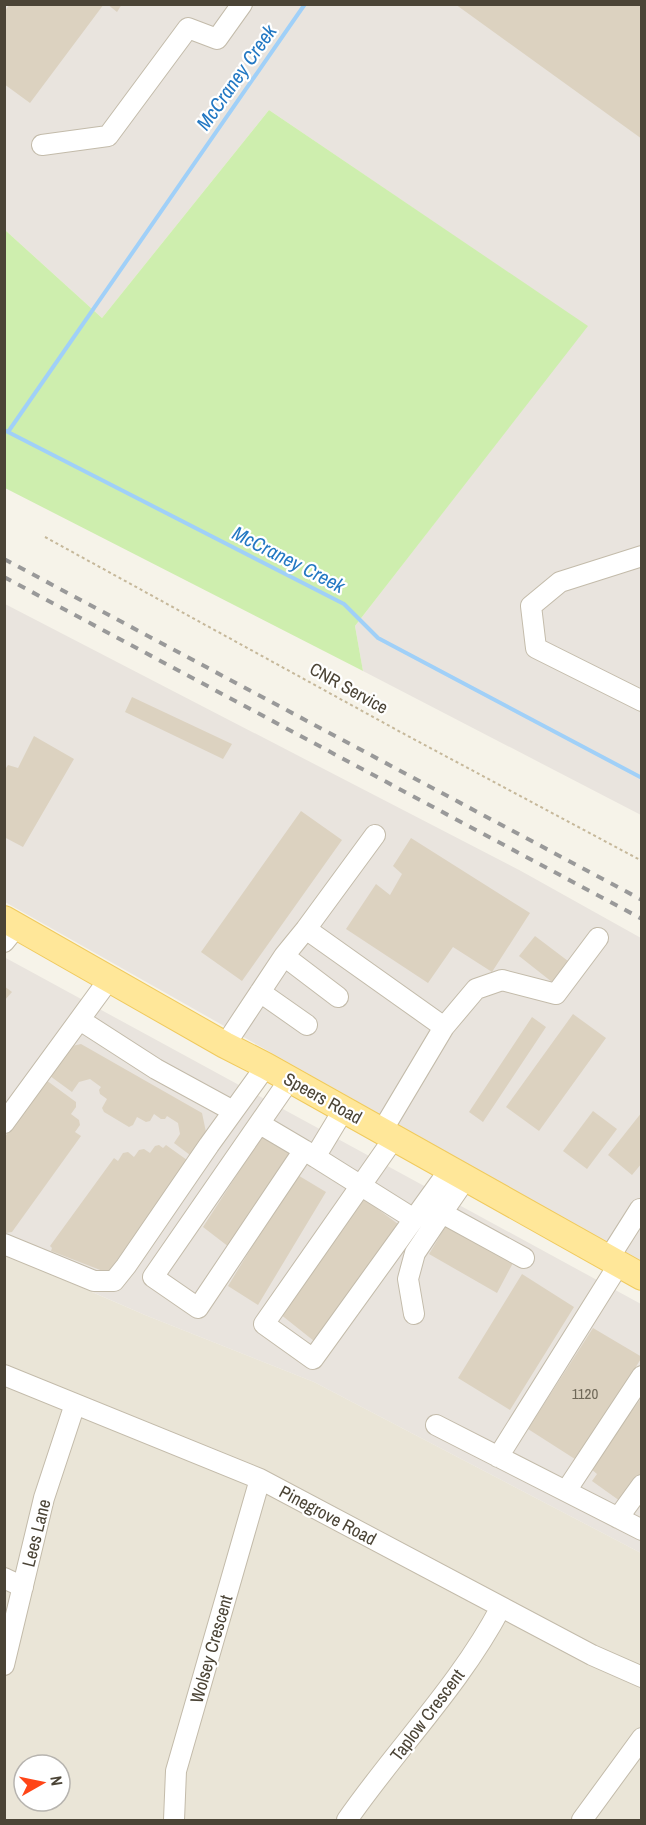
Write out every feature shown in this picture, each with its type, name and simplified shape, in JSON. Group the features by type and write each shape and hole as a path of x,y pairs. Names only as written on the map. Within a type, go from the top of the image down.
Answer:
{"main road":[{"name":"Speers Road","path":"9,929 110,978 225,1045 642,1276"}],"street":[{"path":"42,146 108,136 188,28 217,39 242,4"},
{"path":"642,556 560,582 531,606 536,648 642,701"},
{"path":"225,1045 284,956 375,835"},
{"path":"306,929 444,1027"},
{"path":"458,1173 414,1219 314,1359 264,1324 361,1185 444,1027 476,989 502,980 556,994 598,938"},
{"path":"284,956 338,997"},
{"path":"4,1123 110,978"},
{"path":"260,992 307,1025"},
{"path":"80,1020 156,1069 233,1111"},
{"path":"4,1244 94,1281 114,1281 266,1066"},
{"path":"290,1079 153,1277 198,1308 344,1109"},
{"path":"260,1124 414,1219"},
{"path":"414,1314 408,1279 415,1253 442,1213 458,1173"},
{"path":"498,1456 614,1261 641,1204"},
{"path":"442,1213 524,1258"},
{"name":"Pinegrove Road","path":"4,1375 260,1479 501,1607 642,1677"},
{"path":"566,1491 642,1376"},
{"name":"Lees Lane","path":"4,1665 44,1498 75,1404"},
{"path":"436,1425 642,1530"},
{"name":"Wolsey Crescent","path":"174,1821 176,1771 260,1479"},
{"path":"618,1518 642,1485"},
{"path":"4,1578 23,1587"},
{"name":"Taplow Crescent","path":"347,1821 446,1693 501,1607"},
{"path":"582,1821 642,1738"}],"path":[{"name":"CNR Service","path":"45,537 406,735 642,861"}],"shaded area":[{"path":"4,5 641,5 641,815 363,671 355,626 587,326 269,110 102,318 5,230"},
{"path":"5,604 521,871 641,938 641,1262 5,902"},
{"path":"4,957 641,1304 641,1553 314,1382 145,1315 5,1254"},
{"path":"4,1254 145,1315 314,1382 641,1553 641,1820 5,1820"}],"green space":[{"path":"269,110 588,326 355,626 363,671 5,488 5,230 102,318"}],"building":[{"path":"10,4 104,4 30,103 4,84 4,12"},
{"path":"107,4 122,4 117,12"},
{"path":"455,4 642,4 642,139"},
{"path":"132,697 232,744 223,759 125,712"},
{"path":"34,736 74,759 23,847 4,837 4,771 8,765 18,768"},
{"path":"301,811 342,840 242,981 201,952"},
{"path":"411,838 530,913 492,972 453,947 428,983 346,929 376,884 390,895 402,874 393,866"},
{"path":"535,936 568,961 552,982 519,956"},
{"path":"4,986 12,992 4,1001"},
{"path":"573,1014 606,1038 539,1131 506,1107"},
{"path":"532,1017 546,1027 483,1122 469,1112"},
{"path":"81,1044 202,1113 206,1132 190,1155 174,1143 180,1134 178,1123 167,1116 161,1119 154,1114 150,1121 146,1122 137,1117 133,1125 129,1127 104,1112 102,1108 107,1099 100,1094 101,1087 90,1079 79,1082 72,1092 50,1076 72,1046"},
{"path":"46,1080 76,1102 76,1107 71,1114 79,1120 80,1125 75,1132 81,1136 12,1232 6,1233 4,1138"},
{"path":"593,1111 617,1129 587,1169 563,1151"},
{"path":"642,1112 642,1163 632,1175 608,1155"},
{"path":"262,1136 290,1154 229,1247 203,1227"},
{"path":"159,1145 163,1148 166,1145 187,1160 108,1273 51,1251 50,1246 114,1158 118,1161 123,1153 128,1152 134,1157 139,1150 144,1149 150,1153 155,1146"},
{"path":"296,1174 326,1192 258,1305 228,1286"},
{"path":"359,1195 398,1224 314,1341 275,1310"},
{"path":"447,1224 513,1263 497,1293 429,1254"},
{"path":"522,1274 574,1307 510,1410 458,1378"},
{"path":"593,1328 642,1357 578,1461 528,1429"},
{"path":"642,1397 642,1473 620,1501 592,1481 597,1474 590,1468"}],"waterway":[{"name":"McCraney Creek","path":"4,430 8,432 305,4"},
{"name":"McCraney Creek","path":"8,432 344,604 378,638 642,778"}],"railway":[{"path":"4,559 642,900"},
{"path":"4,577 642,919"}]}
